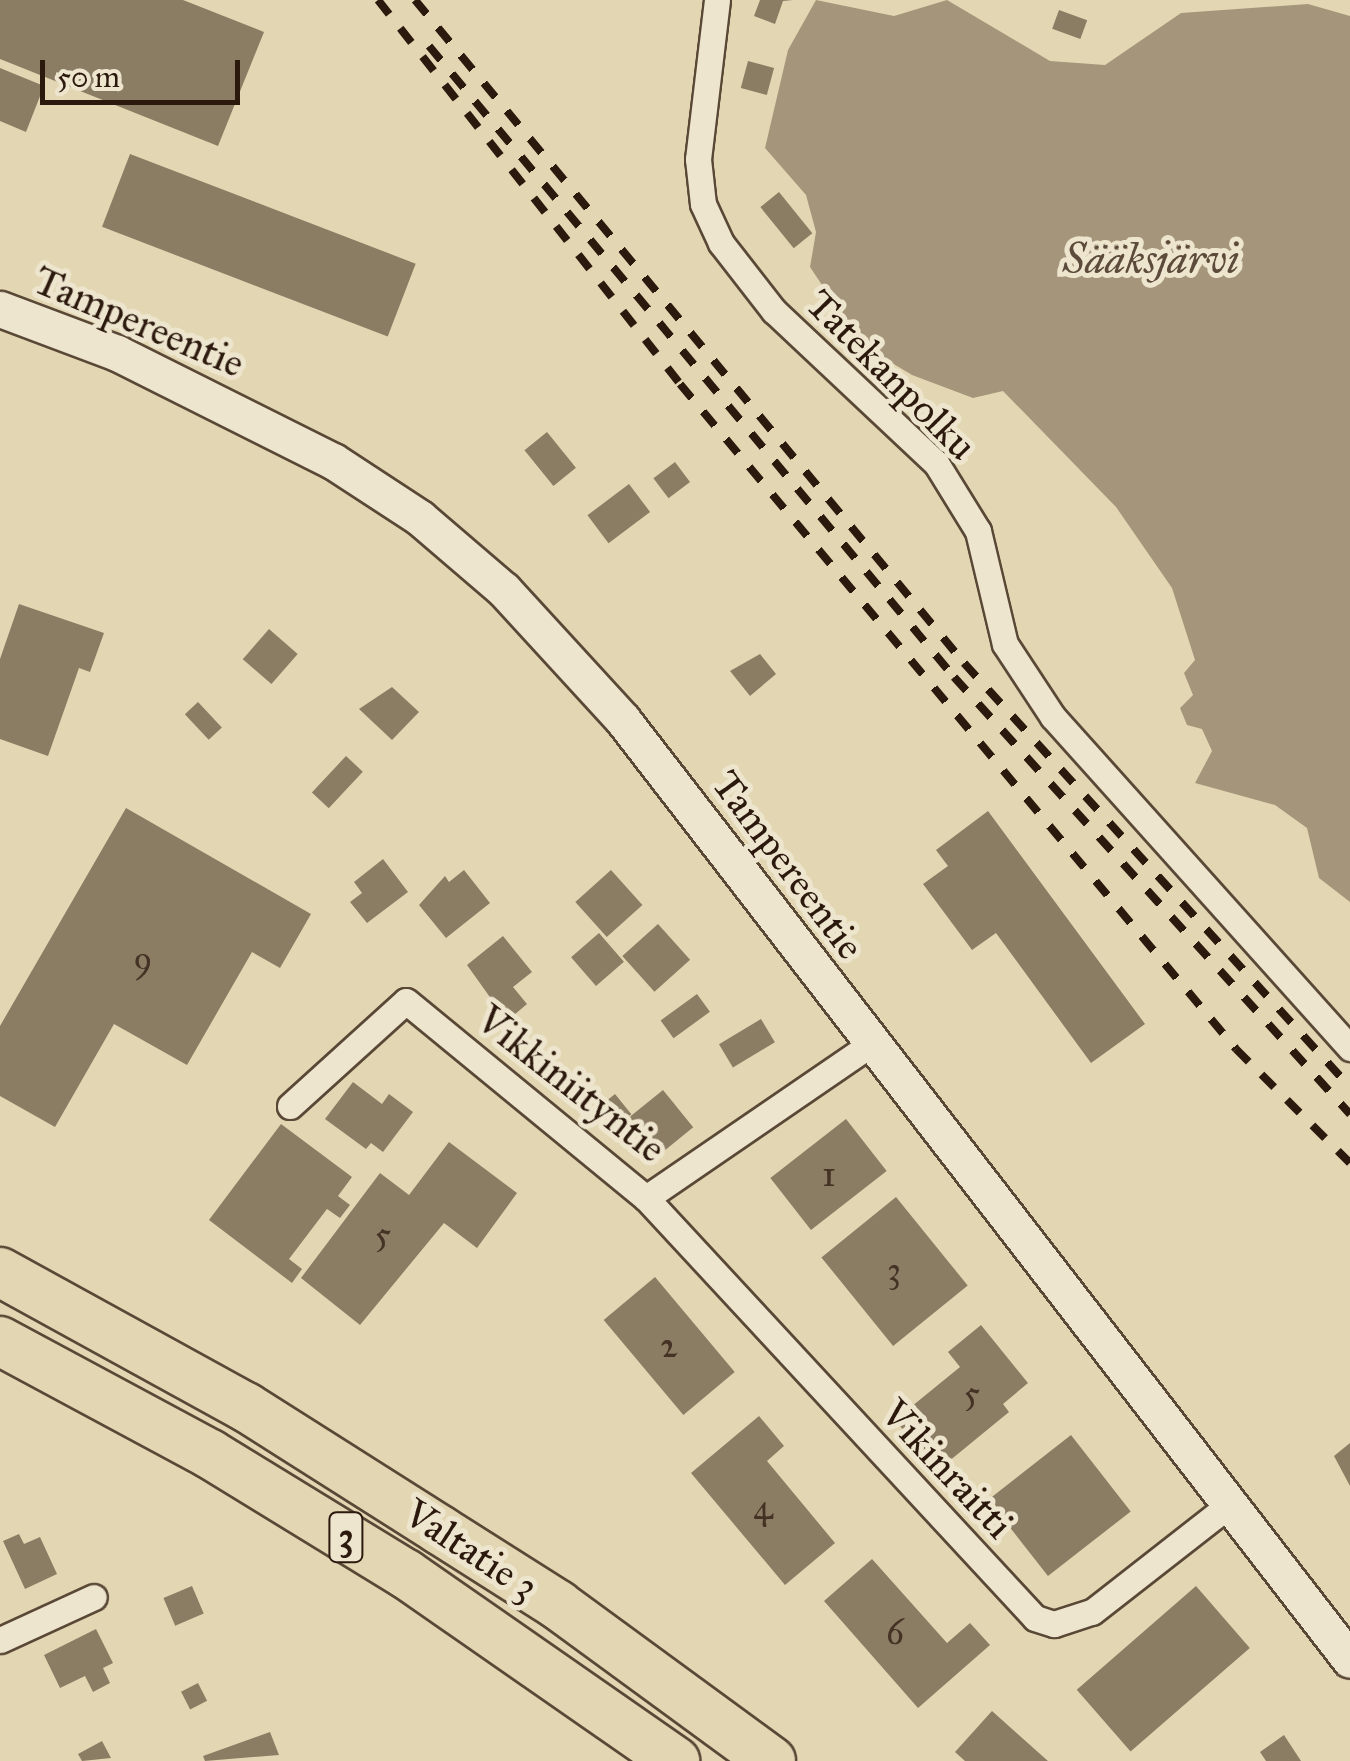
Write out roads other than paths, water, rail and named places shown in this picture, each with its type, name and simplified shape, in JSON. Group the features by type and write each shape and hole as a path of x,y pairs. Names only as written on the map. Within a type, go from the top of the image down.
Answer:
{"highway":[{"name":"Valtatie 3","path":"10,1271 246,1407 474,1551 771,1761"},
{"name":"Valtatie 3","path":"0,1341 210,1454 406,1574 676,1761"}],"main road":[{"name":"Tampereentie","path":"0,309 117,353 284,434 380,488 504,590 603,696 1350,1660"}],"street":[{"name":"Tatekanpolku","path":"718,0 698,159 703,204 722,244 774,311 936,462 978,531 1005,644 1053,718 1350,1048"},
{"name":"Vikkiniityntie","path":"290,1106 406,1001 646,1198 871,1044"},
{"name":"Vikinraitti","path":"646,1198 1035,1618 1054,1624 1092,1612 1229,1504"},
{"path":"0,1640 94,1597"}],"water":[{"name":"Sääksjärvi","path":"816,0 894,16 947,0 1050,61 1105,65 1181,13 1308,4 1350,16 1350,902 1319,878 1307,828 1275,805 1195,783 1212,751 1202,729 1187,725 1180,708 1193,695 1184,673 1195,660 1172,588 1116,507 1003,391 973,398 912,375 862,345 810,267 816,232 806,195 765,148 788,50"}],"railway":[{"path":"378,0 680,384 1236,1049 1350,1163"},
{"path":"415,0 964,663 1350,1087"},
{"path":"429,46 954,677 1350,1114"}]}
